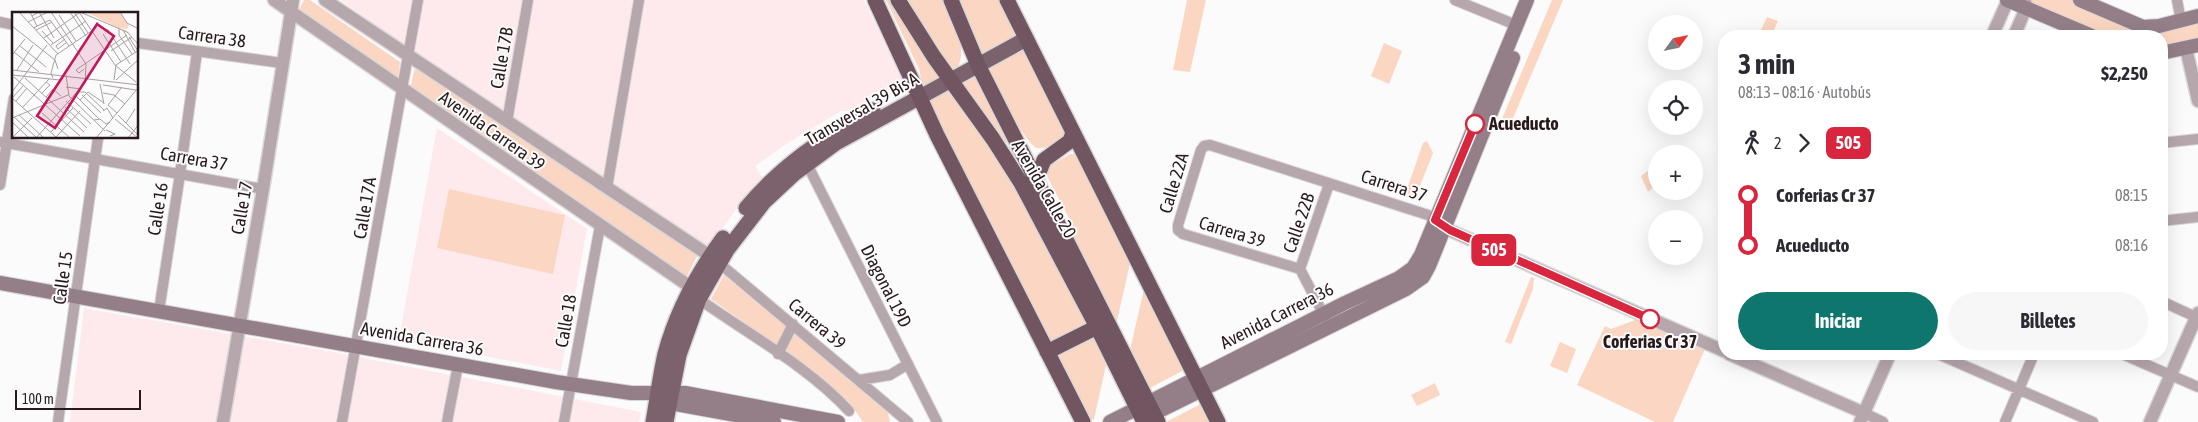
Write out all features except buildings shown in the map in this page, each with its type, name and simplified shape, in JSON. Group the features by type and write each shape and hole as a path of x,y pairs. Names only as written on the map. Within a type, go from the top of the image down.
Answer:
{"highway":[{"path":"875,0 917,90 1083,422"},
{"name":"Avenida Calle 20","path":"898,0 950,80 1010,164 1146,416"},
{"name":"Avenida Calle 20","path":"952,0 978,65 1036,180 1146,416"},
{"path":"1007,0 1218,422"},
{"path":"1036,180 1044,160 1070,142 1073,132"},
{"path":"1047,352 1097,327"}],"main road":[{"path":"1440,223 1527,0"},
{"path":"1440,223 1537,0"},
{"path":"2008,0 2025,4 2079,30"},
{"path":"2080,0 2143,26 2159,26 2198,16"},
{"name":"Transversal 39 Bis A","path":"715,259 746,208 777,174 833,132 904,94 950,80 1026,39"},
{"path":"2168,52 2192,47"},
{"name":"Transversal 39 Bis A","path":"715,259 764,202 807,164 917,90"},
{"name":"Avenida Carrera 36","path":"1110,422 1146,416 1199,384 1327,320 1408,273 1418,262 1440,223"},
{"path":"653,422 667,396 696,294 715,259"},
{"name":"Avenida Carrera 36","path":"0,283 458,365 631,393 667,396 838,422"},
{"path":"666,422 667,396"},
{"name":"Avenida Carrera 36","path":"667,396 773,422"}],"street":[{"name":"Avenida Carrera 39","path":"274,0 292,6 402,90 696,294"},
{"name":"Avenida Carrera 39","path":"325,0 408,57 715,259"},
{"name":"Calle 17A","path":"342,422 418,0"},
{"name":"Calle 17B","path":"507,122 528,0"},
{"path":"607,188 639,0"},
{"path":"1455,0 1516,25"},
{"path":"1995,30 2008,0"},
{"path":"2177,0 2181,21"},
{"path":"2016,30 2025,4"},
{"name":"Calle 17","path":"223,422 264,190 292,6"},
{"name":"Carrera 38","path":"139,43 282,63"},
{"path":"2192,47 2198,101"},
{"name":"Calle 16","path":"159,311 196,52"},
{"path":"0,185 3,142 12,106"},
{"name":"Calle 15","path":"58,422 98,139"},
{"path":"2168,144 2198,139"},
{"name":"Carrera 37","path":"3,142 264,190"},
{"name":"Carrera 37","path":"1210,145 1428,216 1718,348"},
{"name":"Calle 22A","path":"1183,234 1178,230 1178,225 1202,148 1210,145"},
{"name":"Diagonal 19D","path":"807,164 937,422"},
{"name":"Calle 22B","path":"1327,320 1300,269 1329,184"},
{"path":"2168,220 2198,216"},
{"name":"Calle 18","path":"564,422 600,226"},
{"name":"Carrera 39","path":"1183,234 1300,269"},
{"name":"Carrera 39","path":"715,259 908,422"},
{"path":"696,294 834,394 849,411"},
{"path":"2150,422 2197,316 2168,304"},
{"path":"778,354 792,324"},
{"path":"1741,360 1862,418 1883,422"},
{"path":"1862,418 1887,360"},
{"path":"1952,360 2093,422"},
{"path":"2005,422 2031,360"},
{"path":"2136,360 2198,388"},
{"path":"859,380 890,375 908,364"},
{"path":"447,422 458,365"},
{"path":"894,410 894,422"}],"shaded area":[{"path":"304,0 310,0 400,62 398,79 299,10"},
{"path":"341,0 864,0 904,84 846,111 841,111 788,143 755,166 762,177 712,244 707,246 417,56"},
{"path":"886,0 889,0 938,77 923,87 919,69"},
{"path":"906,0 944,0 956,28 961,47 961,57 953,74"},
{"path":"959,0 1001,0 1018,34 981,54"},
{"path":"1187,0 1206,0 1190,72 1173,70"},
{"path":"1552,0 1563,0 1508,130 1499,126"},
{"path":"2029,0 2072,0 2140,30 2092,30 2030,3"},
{"path":"1767,17 1778,21 1774,30 1761,30"},
{"path":"2198,21 2198,38 2168,46 2168,30 2140,30"},
{"path":"1384,43 1402,51 1389,84 1371,76"},
{"path":"1024,48 1066,129 1065,137 1044,148 1037,148 1025,136 1010,112 987,67"},
{"path":"415,68 697,256 686,278 410,89"},
{"path":"977,76 1009,141 1003,144 961,85"},
{"path":"948,90 989,145 1007,174 1041,233 1089,324 1049,344 925,101"},
{"path":"437,128 587,229 561,371 399,339"},
{"path":"1427,141 1433,153 1416,196 1402,195 1381,187 1383,182 1390,185 1392,181 1408,186 1423,143"},
{"path":"1070,154 1076,154 1131,259 1116,325 1075,246 1072,224 1047,176 1050,166"},
{"path":"1648,171 1648,192 1641,176"},
{"path":"449,189 565,215 553,274 437,248"},
{"path":"724,275 878,401 888,413 890,422 863,422 850,403 823,379 711,299"},
{"path":"1531,277 1534,278 1533,289 1511,344 1505,342"},
{"path":"1144,289 1184,370 1150,388 1130,350"},
{"path":"84,308 333,352 641,412 639,422 70,422"},
{"path":"1638,319 1705,349 1673,422 1655,422 1577,385 1605,326 1611,329"},
{"path":"1095,337 1107,361 1094,419 1088,422 1055,356"},
{"path":"1560,342 1576,349 1567,373 1550,366"},
{"path":"1435,383 1440,395 1417,406 1411,395"},
{"path":"1203,403 1213,422 1166,422"}],"bus line":[{"name":"505","path":"1475,124 1435,220 1450,230 1650,319"}],"place":[{"name":"Acueducto","path":"1475,124"},
{"name":"Corferias Cr 37","path":"1650,319"}]}
